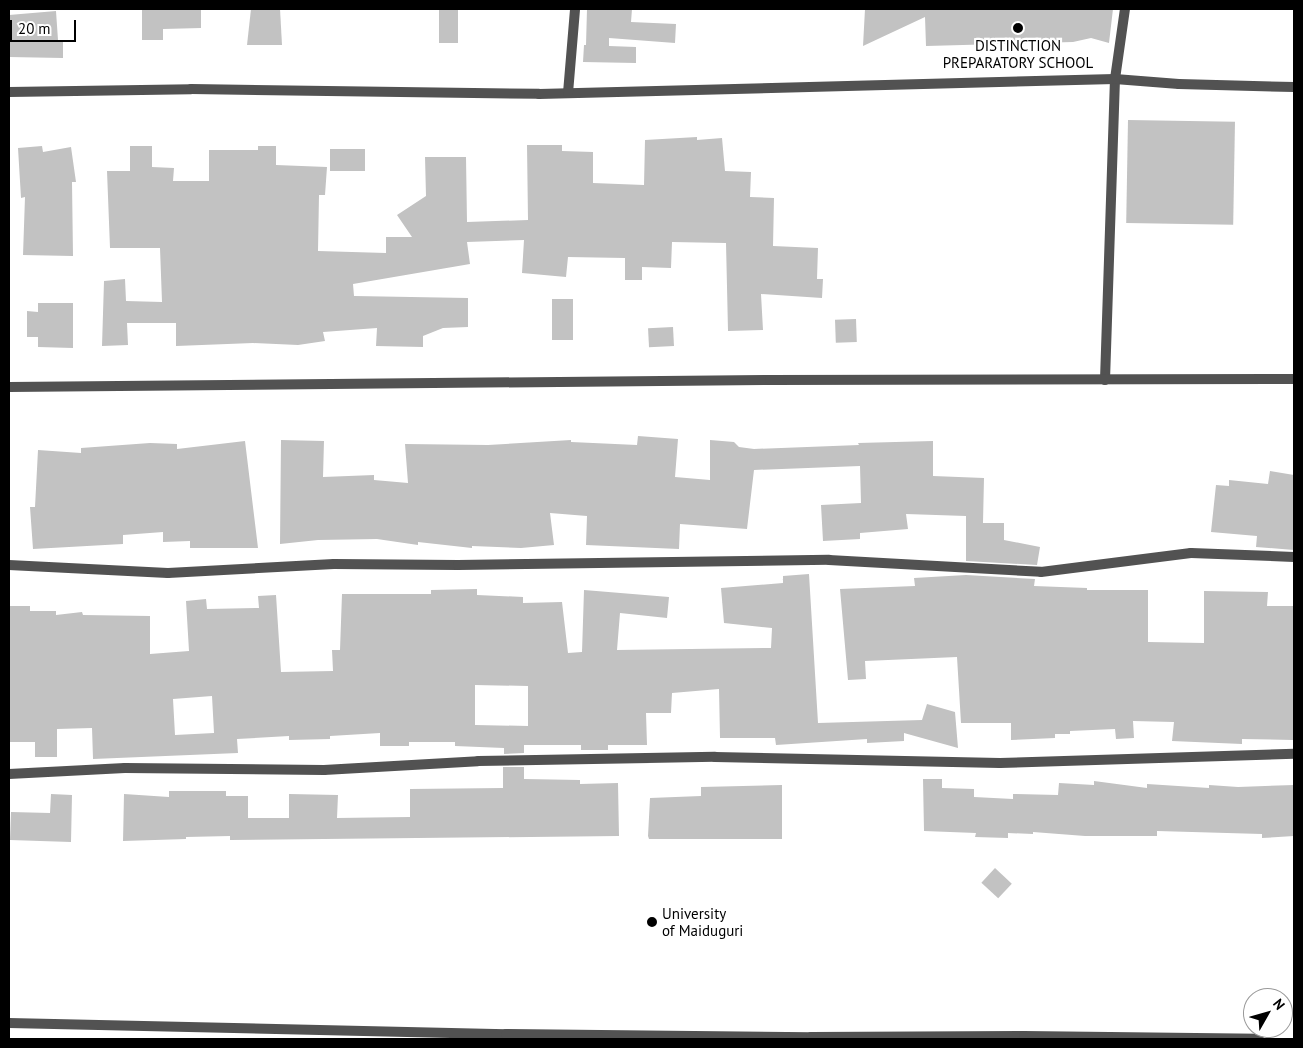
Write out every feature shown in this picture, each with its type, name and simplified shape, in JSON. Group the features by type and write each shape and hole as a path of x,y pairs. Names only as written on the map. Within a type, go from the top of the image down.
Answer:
{"street":[{"path":"568,93 575,9"},
{"path":"1105,380 1115,79 1125,9"},
{"path":"9,92 191,89 539,94 1115,79 1179,84 1294,87"},
{"path":"9,387 760,380 1294,379"},
{"path":"9,565 168,573 334,564 458,565 829,560 1041,572 1191,553 1294,557"},
{"path":"9,774 125,768 324,770 478,761 705,757 1000,763 1294,754"},
{"path":"9,1023 486,1033 1259,1039"}],"building":[{"path":"142,9 201,9 201,28 163,29 163,40 142,40"},
{"path":"251,9 280,9 282,45 247,45"},
{"path":"439,9 458,9 458,43 439,43"},
{"path":"587,9 632,9 631,22 676,24 675,43 609,38 609,46 636,47 636,63 583,62 584,45 586,45"},
{"name":"DISTINCTION PREPARATORY SCHOOL","path":"865,9 1113,9 1109,43 1091,38 1073,42 926,46 925,17 863,46"},
{"path":"56,11 58,40 63,40 63,58 9,57 9,15"},
{"path":"1128,120 1235,122 1233,225 1126,223"},
{"path":"697,137 697,140 722,138 725,171 751,172 750,197 774,198 773,246 818,248 817,279 823,279 822,298 761,294 763,330 728,331 726,243 672,242 671,268 642,267 642,280 625,280 625,258 568,257 566,277 522,273 524,240 467,242 470,264 353,284 354,296 468,298 468,327 443,328 423,336 423,347 376,346 377,328 323,332 325,341 298,345 253,343 176,346 176,323 127,323 128,345 102,346 104,281 125,279 126,301 162,302 160,248 110,248 107,171 130,171 130,146 152,146 152,167 174,168 173,181 209,181 209,150 258,150 258,146 276,146 276,165 327,167 325,195 319,195 318,251 386,253 386,237 412,237 397,215 426,196 425,157 466,157 467,222 528,220 527,145 562,145 562,151 593,152 593,183 644,185 645,140"},
{"path":"42,146 43,152 71,147 76,182 72,182 73,256 23,255 25,197 21,198 18,148"},
{"path":"330,149 365,149 365,171 330,171"},
{"path":"552,299 573,299 573,340 552,340"},
{"path":"38,303 73,303 73,348 38,347 38,337 27,337 27,311 38,312"},
{"path":"856,319 857,342 836,343 835,320"},
{"path":"673,327 674,346 649,347 648,328"},
{"path":"638,436 678,439 675,477 710,480 710,440 734,442 739,447 754,449 933,441 933,476 984,478 983,523 1004,523 1004,540 1040,547 1037,565 966,561 966,516 906,514 908,529 860,533 860,539 823,541 821,505 861,503 860,466 754,470 747,529 680,524 679,549 586,545 587,516 550,513 554,545 521,548 472,546 472,548 418,542 418,545 377,539 318,540 280,544 281,440 324,441 323,477 374,475 374,480 408,483 405,444 488,445 571,440 571,442 637,445"},
{"path":"245,441 258,548 190,548 190,541 163,542 163,532 123,535 123,544 33,549 30,507 35,507 38,450 81,453 81,448 150,443 177,444 177,449"},
{"path":"1270,471 1294,475 1294,550 1256,547 1257,536 1211,532 1216,485 1229,486 1229,480 1268,484"},
{"path":"809,574 818,723 922,720 927,704 955,712 958,748 904,733 904,741 867,743 867,739 776,745 775,738 720,738 719,689 672,693 671,713 646,713 647,745 608,745 608,750 581,750 581,745 524,745 524,753 504,754 504,748 455,746 455,742 409,742 409,746 380,746 380,733 330,736 330,739 289,740 289,736 237,739 238,753 93,759 92,728 57,729 57,757 35,757 35,742 9,742 9,606 30,606 30,611 56,611 56,615 82,612 83,615 150,616 150,654 189,651 186,601 206,599 207,609 259,608 258,596 276,595 281,672 333,671 332,650 340,650 342,594 431,594 431,590 477,589 477,595 523,597 523,603 562,602 568,653 582,652 584,590 669,597 667,618 620,613 617,650 771,648 772,628 724,623 721,588 783,583 783,576","holes":["475,685 528,686 528,726 475,725","212,696 214,733 175,735 173,699"]},
{"path":"966,575 1035,579 1034,586 1087,588 1087,590 1148,590 1148,642 1204,643 1204,591 1268,592 1267,606 1294,606 1293,740 1242,739 1242,744 1172,741 1174,722 1133,721 1134,738 1116,739 1115,729 1070,731 1070,734 1055,734 1055,738 1011,740 1011,723 961,723 957,657 865,661 866,679 848,680 840,589 915,586 914,578"},
{"path":"503,767 524,767 524,779 580,780 580,784 618,783 619,836 230,840 230,836 123,841 124,794 169,797 169,791 226,791 226,796 248,796 248,818 289,818 289,794 338,795 337,818 410,817 410,789 503,788"},
{"path":"923,779 942,779 942,788 974,789 974,797 1013,799 1013,794 1058,795 1059,783 1094,785 1094,781 1147,788 1147,784 1209,788 1209,785 1238,787 1294,785 1294,836 1262,838 1262,834 1157,831 1157,836 1085,836 1033,832 1033,834 1008,833 1008,838 975,837 976,833 924,831"},
{"path":"782,785 782,839 649,839 650,798 701,796 701,787"},
{"path":"51,794 72,795 71,842 10,840 11,812 50,813"},
{"path":"995,868 1012,884 998,898 981,883"}],"place":[{"name":"DISTINCTION PREPARATORY SCHOOL","path":"1018,28"},
{"name":"University of Maiduguri","path":"652,922"}]}
